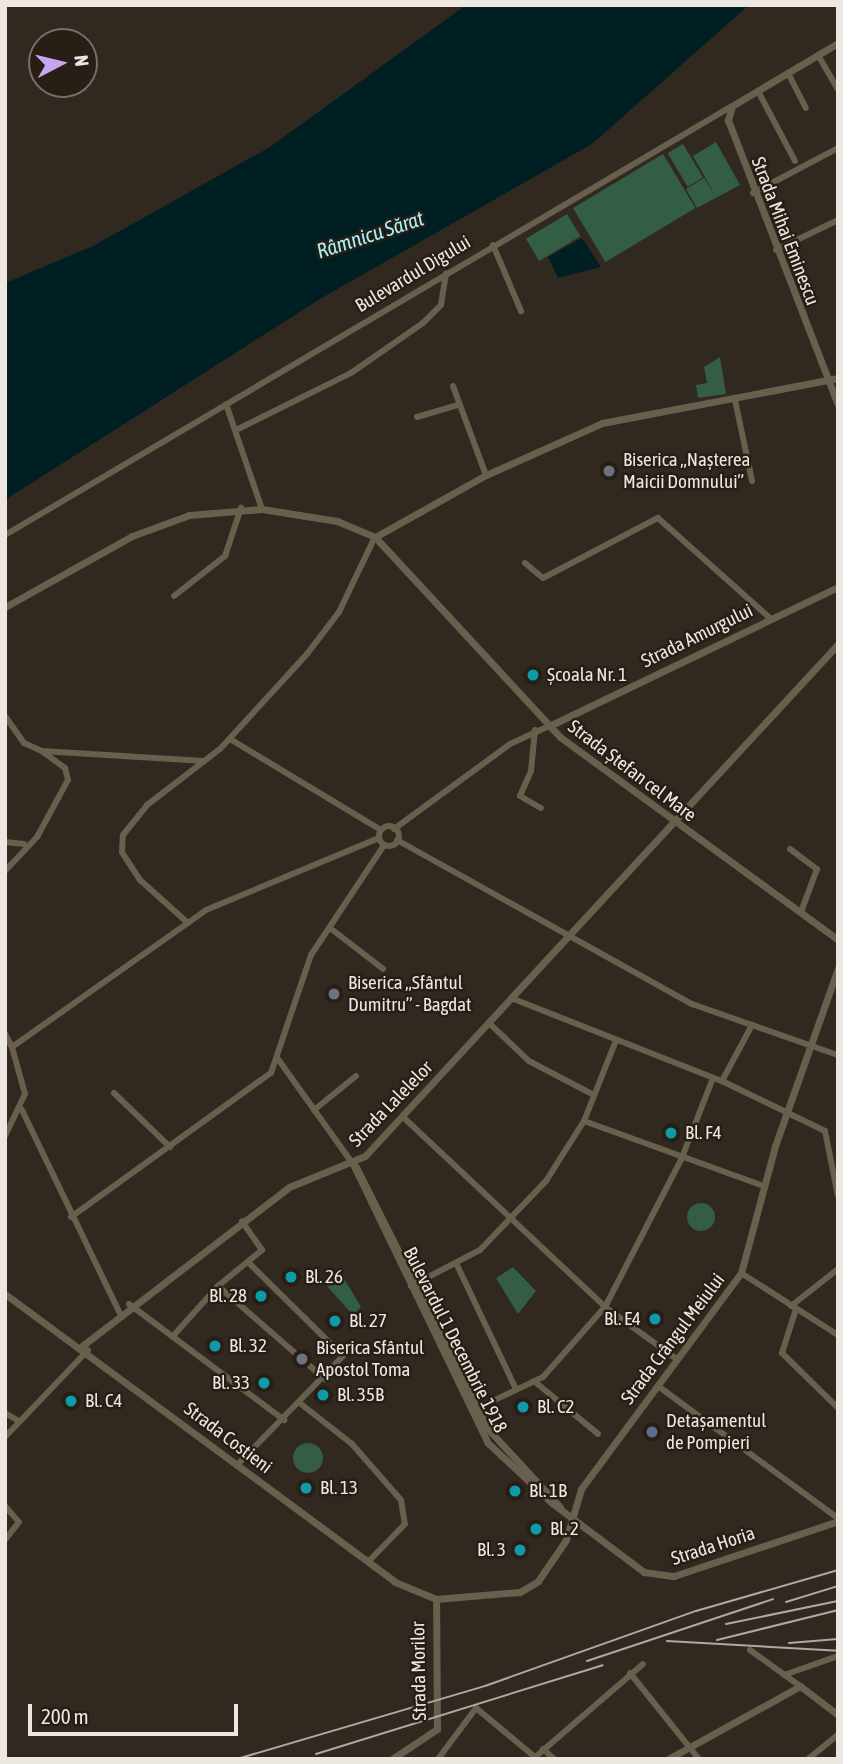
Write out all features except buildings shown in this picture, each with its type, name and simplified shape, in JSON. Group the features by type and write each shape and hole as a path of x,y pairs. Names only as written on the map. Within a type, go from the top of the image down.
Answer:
{"street":[{"name":"Bulevardul Digului","path":"5,535 838,43"},
{"path":"817,55 838,89"},
{"path":"788,73 806,108"},
{"path":"758,91 795,160"},
{"name":"Strada Mihai Eminescu","path":"732,106 730,128 753,193 838,405"},
{"path":"753,193 838,148"},
{"path":"776,250 838,220"},
{"path":"494,245 521,311"},
{"path":"236,430 351,373 423,323 441,304 446,273"},
{"path":"188,923 140,880 121,844 147,805 230,739 335,617 375,537 486,475 611,420 735,400 838,378"},
{"path":"453,386 486,475"},
{"path":"735,400 752,481"},
{"path":"226,404 262,509"},
{"path":"417,417 458,405"},
{"path":"5,607 153,526 241,508 325,517 375,537"},
{"path":"174,596 225,556 241,508"},
{"path":"525,563 543,578 659,518 770,618"},
{"name":"Strada Ștefan cel Mare","path":"375,537 549,726 671,820 838,940"},
{"name":"Strada Amurgului","path":"394,829 535,730 549,726 838,587"},
{"name":"Strada Lalelelor","path":"85,1348 129,1304 303,1179 353,1164 403,1117 671,820 838,644"},
{"path":"5,716 24,743 42,751 65,768 68,780 37,837 26,844 5,871"},
{"path":"535,730 531,771 520,796 541,808"},
{"path":"230,739 381,830 394,829 397,840 566,937 692,1004 838,1055"},
{"path":"42,751 205,761"},
{"path":"381,830 379,838 384,845"},
{"path":"12,1047 188,923 228,898 379,838"},
{"path":"71,1217 268,1076 278,1059 302,976 384,845 397,840"},
{"path":"5,842 26,844"},
{"path":"790,849 817,869 801,912"},
{"path":"330,928 383,969"},
{"name":"Strada Crângul Meiului","path":"436,1599 529,1588 566,1540 580,1489 741,1273 764,1186 838,968"},
{"path":"511,998 615,1043 722,1081 825,1131 835,1154 838,1196"},
{"path":"489,1023 537,1066 594,1095"},
{"path":"722,1081 752,1024"},
{"path":"5,1034 25,1084 22,1110 5,1136"},
{"path":"413,1285 457,1265 511,1220 554,1171 583,1121 615,1043"},
{"name":"Bulevardul 1 Decembrie 1918","path":"278,1059 353,1164 368,1180 413,1285 473,1410 506,1453 572,1516"},
{"path":"314,1110 356,1076"},
{"path":"473,1410 534,1381 605,1307 681,1160 713,1078"},
{"path":"114,1093 170,1147"},
{"path":"22,1110 71,1217 119,1312"},
{"path":"403,1117 605,1307 678,1360"},
{"path":"583,1121 681,1160 764,1186"},
{"path":"173,1336 218,1286 263,1247 242,1221"},
{"path":"237,1465 301,1404 343,1356 248,1262"},
{"path":"457,1265 516,1389"},
{"path":"838,1269 793,1308 782,1353 838,1408"},
{"path":"741,1273 838,1335"},
{"path":"218,1286 325,1379"},
{"name":"Strada Costieni","path":"5,1294 85,1348 395,1582 436,1599"},
{"path":"129,1304 284,1420"},
{"path":"5,1437 85,1348"},
{"path":"534,1381 598,1434"},
{"path":"658,1386 838,1520"},
{"path":"301,1404 352,1444 401,1500 405,1524 369,1561"},
{"path":"5,1413 19,1421"},
{"path":"5,1506 19,1522 5,1540"},
{"name":"Strada Horia","path":"572,1516 643,1572 662,1577 838,1520"},
{"name":"Strada Morilor","path":"392,1759 437,1729 436,1599"},
{"path":"750,1650 838,1715"},
{"path":"784,1675 838,1656"},
{"path":"438,1759 468,1713 481,1710 534,1758 643,1664"},
{"path":"630,1673 699,1759"},
{"path":"668,1759 800,1686"},
{"path":"808,1759 838,1735"},
{"path":"543,1749 554,1759"}],"green space":[{"path":"716,142 740,185 697,208 686,189 704,178 716,197 693,156"},
{"path":"683,144 703,177 688,187 668,153"},
{"path":"663,154 695,208 605,262 573,208"},
{"path":"567,214 580,236 539,261 526,239"},
{"path":"720,357 726,394 698,398 696,385 707,383 704,367"},
{"path":"701,1203 711,1207 715,1217 711,1227 701,1231 691,1227 687,1217 691,1207"},
{"path":"513,1267 536,1291 518,1314 496,1278"},
{"path":"342,1275 361,1307 353,1315 324,1283"},
{"path":"308,1443 314,1444 322,1452 322,1464 314,1472 308,1473 302,1472 294,1464 293,1458 294,1452 302,1444"}],"water":[{"name":"Râmnicu Sărat","path":"466,5 749,5 592,144 320,299 5,500 5,283 93,246 270,147"},
{"path":"582,238 601,267 558,278 548,257"}],"railway":[{"path":"237,1759 485,1686 696,1611 838,1570"},
{"path":"786,1602 838,1586"},
{"path":"587,1661 773,1599"},
{"path":"726,1624 838,1601"},
{"path":"717,1640 838,1610"},
{"path":"789,1643 838,1639"},
{"path":"667,1641 838,1651"},
{"path":"316,1754 603,1665"}],"place":[{"name":"Biserica „Nașterea Maicii Domnului”","path":"609,471"},
{"name":"Școala Nr. 1","path":"533,675"},
{"name":"Biserica „Sfântul Dumitru” - Bagdat","path":"334,994"},
{"name":"Bl. F4","path":"671,1133"},
{"name":"Bl. 26","path":"291,1277"},
{"name":"Bl. 28","path":"261,1296"},
{"name":"Bl. E4","path":"655,1319"},
{"name":"Bl. 27","path":"335,1321"},
{"name":"Bl. 32","path":"215,1346"},
{"name":"Biserica Sfântul Apostol Toma","path":"302,1359"},
{"name":"Bl. 33","path":"264,1383"},
{"name":"Bl. 35B","path":"323,1395"},
{"name":"Bl. C4","path":"71,1401"},
{"name":"Bl. C2","path":"523,1407"},
{"name":"Detașamentul de Pompieri","path":"652,1432"},
{"name":"Bl. 13","path":"306,1488"},
{"name":"Bl. 1B","path":"515,1491"},
{"name":"Bl. 2","path":"536,1529"},
{"name":"Bl. 3","path":"520,1550"}]}
